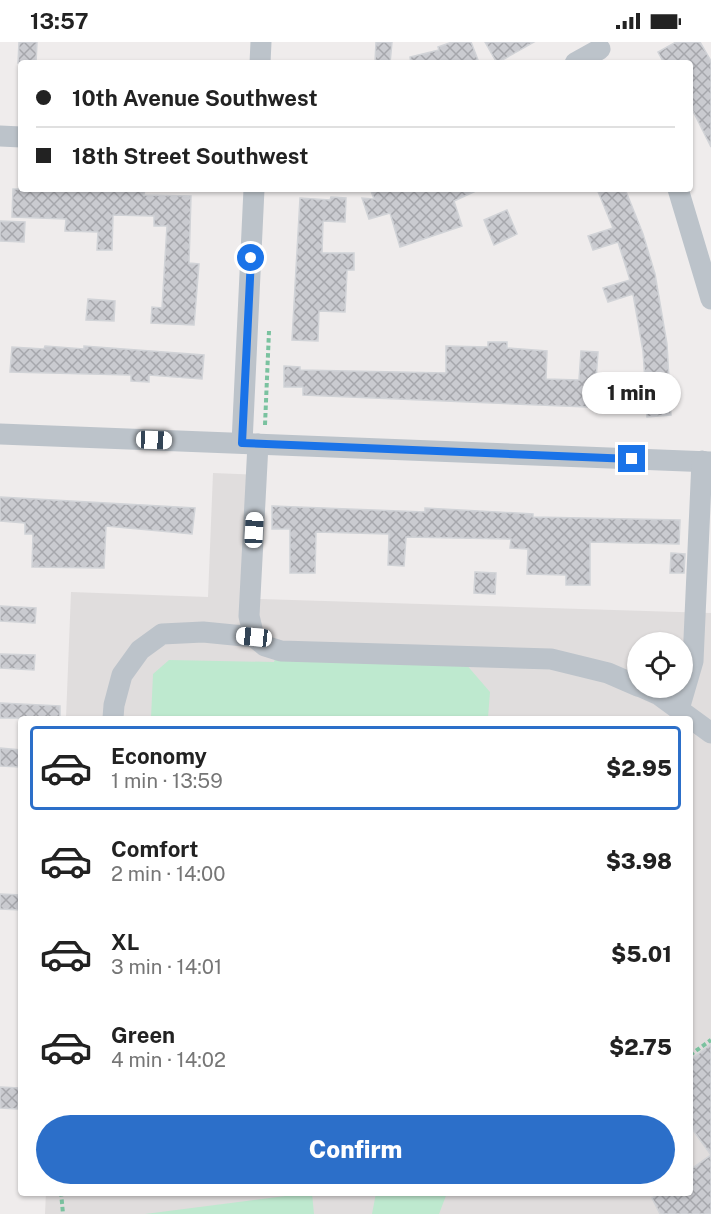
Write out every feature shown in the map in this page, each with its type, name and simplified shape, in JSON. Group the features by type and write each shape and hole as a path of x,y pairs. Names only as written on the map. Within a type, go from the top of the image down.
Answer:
{"street":[{"path":"260,60 261,42"},
{"path":"582,60 601,51"},
{"path":"0,136 18,137"},
{"path":"254,192 249,616 254,637"},
{"path":"679,192 711,299"},
{"path":"0,434 707,461 693,661 679,709"},
{"path":"113,716 122,675 140,650 162,634 203,632 254,637 265,646 281,651 551,659 608,673 627,681"},
{"path":"664,698 688,716"},
{"path":"693,720 711,733"}],"path":[{"path":"693,1054 711,1040"},
{"path":"61,1196 63,1214"}],"shaded area":[{"path":"213,473 265,475 260,599 711,613 711,1214 45,1214 46,1196 693,1196 693,716 66,716 71,592 208,597"}],"green space":[{"path":"275,659 465,663 490,692 488,716 151,716 153,674 169,660 274,662"},
{"path":"288,1196 312,1196 314,1214 145,1214"},
{"path":"375,1196 446,1196 439,1214 372,1214"}],"building":[{"path":"19,42 37,42 36,60 18,60"},
{"path":"376,42 392,42 390,60 375,60"},
{"path":"452,42 471,42 478,60 410,60 410,57 439,50 438,47"},
{"path":"485,42 534,42 502,60 495,60"},
{"path":"676,42 700,42 711,61 711,147 693,111 693,60 662,60 658,52"},
{"path":"13,189 18,189 18,192 144,192 144,195 191,196 189,263 199,264 194,325 151,323 152,307 162,308 167,226 154,226 154,216 113,215 112,250 97,250 98,232 65,231 66,219 12,217"},
{"path":"371,192 474,192 454,201 462,226 400,247 390,213 369,219 362,198 374,199"},
{"path":"598,192 626,192 643,234 655,274 667,344 671,415 647,417 646,405 606,404 606,407 588,407 303,395 303,387 284,387 284,366 300,367 300,370 446,373 446,346 488,347 488,342 507,342 507,348 547,351 546,379 579,380 581,351 598,352 596,380 645,381 643,351 633,294 608,302 603,288 630,280 618,242 593,250 588,236 613,228"},
{"path":"331,197 346,198 345,222 323,221 322,253 354,253 354,270 347,270 345,312 319,311 318,341 292,340 300,198 330,200"},
{"path":"507,210 517,234 494,245 484,220"},
{"path":"0,221 25,222 24,242 0,241"},
{"path":"88,299 115,301 114,321 86,320"},
{"path":"45,346 84,349 84,346 204,355 202,379 149,375 149,382 131,381 131,375 10,372 12,347 44,349"},
{"path":"0,497 195,508 192,534 106,526 104,568 32,567 33,534 25,534 25,523 0,521"},
{"path":"272,506 425,512 425,508 533,514 533,517 680,520 679,544 590,542 590,585 566,585 566,575 527,574 528,549 510,548 511,539 406,537 404,566 388,565 389,534 316,532 315,573 290,573 290,529 272,529"},
{"path":"671,553 685,554 684,573 670,573"},
{"path":"475,572 496,573 495,594 474,593"},
{"path":"0,606 36,608 35,623 0,621"},
{"path":"0,654 35,655 34,670 0,668"},
{"path":"0,703 60,706 60,716 0,718"},
{"path":"0,748 18,750 18,767 0,766"},
{"path":"0,894 18,895 18,910 0,909"},
{"path":"711,1044 711,1155 693,1130 693,1058"},
{"path":"0,1087 18,1088 18,1109 0,1108"},
{"path":"711,1155 711,1214 660,1214 652,1198 655,1196 693,1196 693,1168"}],"route":[{"path":"251,258 242,443 632,459"}]}
